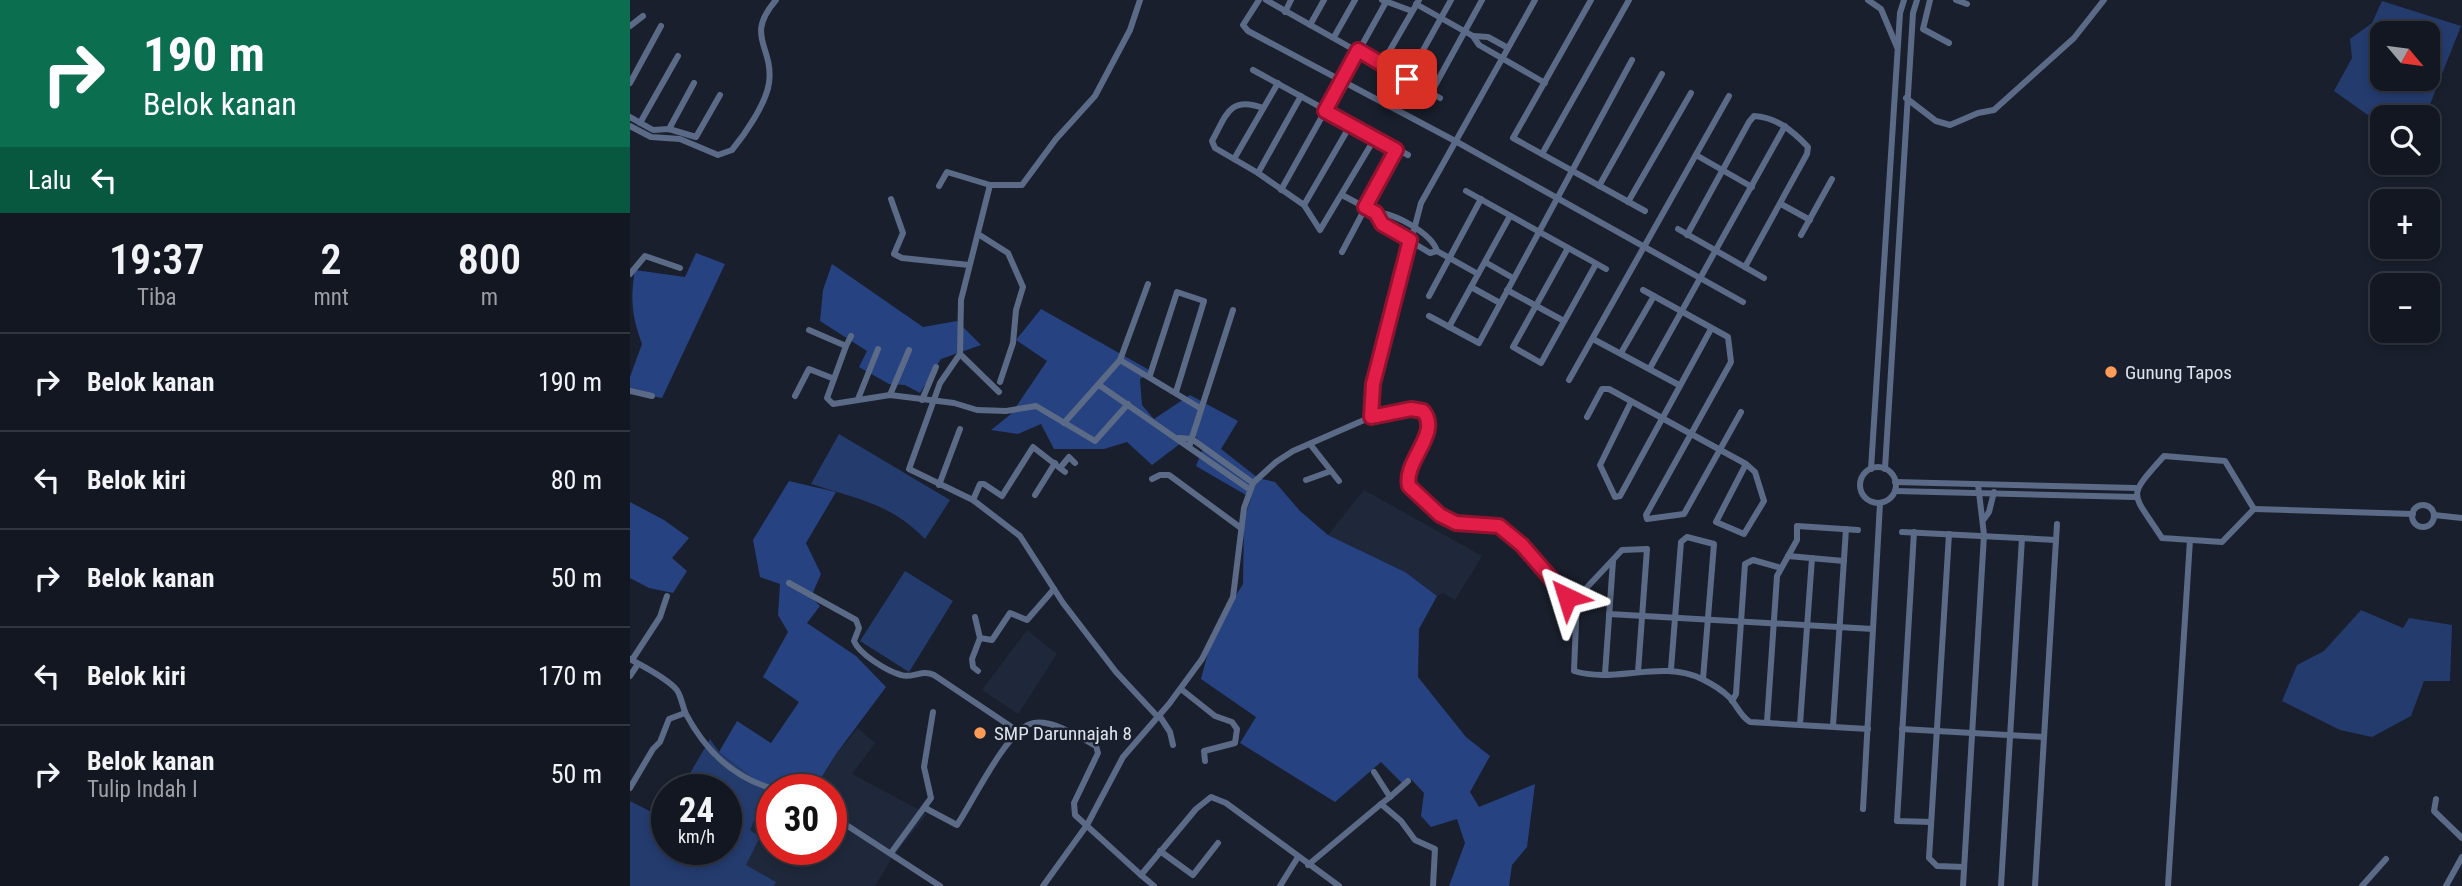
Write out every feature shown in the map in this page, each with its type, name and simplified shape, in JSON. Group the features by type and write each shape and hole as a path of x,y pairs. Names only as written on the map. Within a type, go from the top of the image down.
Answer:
{"street":[{"path":"630,126 651,137 680,139 718,155 732,150 766,92 769,71 759,32 768,9 776,0"},
{"path":"939,186 947,172 990,185 1022,185 1056,139 1090,103 1130,30 1140,0"},
{"path":"1259,0 1244,28 1457,142 1743,302"},
{"path":"1266,0 1432,91 1440,99"},
{"path":"1285,12 1291,0"},
{"path":"1310,25 1324,0"},
{"path":"1334,37 1356,0"},
{"path":"1407,79 1451,0"},
{"path":"1432,91 1482,0"},
{"path":"1371,417 1373,384 1421,202 1535,0"},
{"path":"1591,0 1513,138 1645,211"},
{"path":"1542,154 1629,0"},
{"path":"1868,0 1881,9 1898,48"},
{"path":"1904,0 1898,48 1871,469 1861,479 1861,494 1872,503 1880,503 1891,497 1895,491 1895,482 1885,469 1906,98 1913,13 1917,0"},
{"path":"1930,0 1923,29 1949,43"},
{"path":"1956,0 1967,4"},
{"path":"1906,98 1936,121 1950,125 1978,113 1994,110 2074,38 2104,0"},
{"path":"1281,190 1384,1 1415,5 1473,36 1488,37 1508,48"},
{"path":"1382,64 1415,5"},
{"path":"630,26 643,16"},
{"path":"630,83 661,26"},
{"path":"1473,36 1479,45 1545,83"},
{"path":"640,123 678,56"},
{"path":"1429,316 1479,343 1632,60"},
{"path":"1253,70 1408,155"},
{"path":"1599,186 1662,74"},
{"path":"669,129 694,83"},
{"path":"1234,159 1278,83"},
{"path":"1628,202 1691,93"},
{"path":"630,117 653,130 669,129 696,137 720,94"},
{"path":"1258,173 1301,96"},
{"path":"1569,380 1729,96"},
{"path":"1263,108 1250,103 1237,103 1212,141 1215,148 1258,173 1305,206 1321,230 1375,138"},
{"path":"1687,235 1754,116 1772,119 1786,127 1808,147 1805,160 1745,267"},
{"path":"1305,206 1351,124"},
{"path":"1650,368 1786,127"},
{"path":"1892,143 1903,142"},
{"path":"1342,252 1396,150"},
{"path":"1696,155 1752,187"},
{"path":"1801,235 1832,179"},
{"path":"990,185 961,300 960,354 940,383 936,401 909,469 974,500 1020,536 1054,589 1116,672 1169,729 1173,745"},
{"path":"1466,191 1606,269"},
{"path":"1342,195 1376,213 1391,213 1435,243 1437,251"},
{"path":"891,199 903,233 894,252 897,257 969,265"},
{"path":"1429,296 1481,200"},
{"path":"1781,204 1810,220"},
{"path":"1376,213 1382,224 1430,253 1437,251 1478,274"},
{"path":"1449,327 1510,216"},
{"path":"1678,229 1764,278"},
{"path":"978,234 1008,253 1023,287 1016,310 1013,343 1000,382"},
{"path":"1568,248 1513,347 1541,363 1596,264"},
{"path":"630,274 645,256 680,268"},
{"path":"1485,262 1513,278"},
{"path":"1064,423 1120,360 1148,284"},
{"path":"1471,287 1500,303"},
{"path":"1643,289 1729,339 1731,362 1646,515 1649,520 1684,514 1741,412"},
{"path":"1507,290 1564,321"},
{"path":"1150,375 1177,292 1203,301 1176,392"},
{"path":"1621,354 1654,296"},
{"path":"1189,447 1233,310"},
{"path":"1631,402 1600,465 1615,497 1620,496 1711,329"},
{"path":"809,330 846,346"},
{"path":"851,336 832,378 828,401 838,404 890,395 954,403 977,410 1006,411 1036,406 1094,441 1128,404"},
{"path":"1593,338 1679,385"},
{"path":"858,399 878,349"},
{"path":"890,395 909,350"},
{"path":"960,354 999,392"},
{"path":"1120,360 1150,375 1200,408"},
{"path":"922,400 936,367"},
{"path":"795,396 809,369 832,378"},
{"path":"1099,384 1189,447 1251,486"},
{"path":"1587,417 1602,389 1609,389 1746,464 1755,472 1764,501 1744,534 1716,522 1746,464"},
{"path":"630,391 652,396"},
{"path":"1043,886 1087,825 1124,757 1181,689 1202,659 1233,597 1241,528 1251,486 1276,461 1371,417 1411,409 1423,411 1427,416 1428,429 1409,468 1409,486 1440,515 1456,523 1499,526 1522,545 1567,597"},
{"path":"939,485 960,429"},
{"path":"1179,438 1192,439 1251,486"},
{"path":"1310,444 1339,481"},
{"path":"974,500 981,484 1002,496 1033,447 1060,468"},
{"path":"2254,509 2225,461 2164,456 2136,488 2135,497 2162,538 2222,542 2254,509 2413,514"},
{"path":"1035,495 1069,457 1075,463"},
{"path":"1871,469 1885,469"},
{"path":"1306,480 1331,471"},
{"path":"1152,479 1160,474 1168,475 1241,528"},
{"path":"1895,482 1978,488 1994,493 2135,497"},
{"path":"1895,491 1978,488 1994,484 2136,488"},
{"path":"1984,519 1989,512 1994,484"},
{"path":"1963,886 1984,535 1978,488"},
{"path":"1863,809 1880,503"},
{"path":"2434,515 2432,522 2423,527 2416,524 2413,514 2416,508 2426,505 2434,515 2462,518"},
{"path":"2035,886 2057,524"},
{"path":"1767,722 1777,576 1797,540 1797,526 1858,530"},
{"path":"1833,726 1846,529"},
{"path":"1902,532 2056,540"},
{"path":"1914,532 1897,821 1931,822"},
{"path":"1949,534 1929,858 1932,863 1964,867"},
{"path":"1671,670 1681,542 1687,537 1714,544 1703,679"},
{"path":"2001,886 2022,538"},
{"path":"2168,886 2190,540"},
{"path":"1638,672 1647,549 1622,550 1577,598 1572,669 1576,673 1605,674 1638,672 1671,670 1703,679 1732,701 1746,720 1868,729"},
{"path":"1788,556 1844,561"},
{"path":"1800,724 1811,558"},
{"path":"1732,701 1736,694 1745,564 1753,560 1781,569"},
{"path":"1605,674 1613,561"},
{"path":"789,583 856,620 859,628 855,641 862,652 901,676 926,672 934,675 1019,732"},
{"path":"980,638 994,639 1012,612 1027,620 1054,589"},
{"path":"630,676 633,661 660,617 667,596"},
{"path":"1609,614 1873,629"},
{"path":"975,617 980,638 972,659 978,671"},
{"path":"633,661 677,690 685,713 717,758 756,783"},
{"path":"1181,689 1206,710 1232,722 1237,729 1235,743 1204,751 1205,761"},
{"path":"891,853 925,808 932,793 924,767 933,712"},
{"path":"630,788 660,742 669,719 685,713"},
{"path":"925,808 957,825 1000,753 1029,724 1047,725 1096,746 1098,753 1073,808 1075,815 1154,886"},
{"path":"1902,729 2044,737"},
{"path":"1374,772 1390,797"},
{"path":"1308,865 1408,782"},
{"path":"1142,875 1196,809 1211,797 1226,803 1339,886"},
{"path":"2436,799 2434,811 2462,838"},
{"path":"1381,804 1401,821 1415,840 1435,849 1433,886"},
{"path":"847,825 940,886"},
{"path":"1160,851 1193,875 1217,843"},
{"path":"1280,886 1298,857"},
{"path":"2446,886 2462,857"},
{"path":"2362,886 2386,859"}],"shaded area":[{"path":"2382,1 2461,26 2440,79 2440,21 2373,21"},
{"path":"2370,24 2370,91 2435,91 2430,105 2370,105 2370,116 2334,91 2352,58 2350,39"},
{"path":"696,253 725,264 662,398 630,392 630,377 642,344 633,307 635,270 685,277"},
{"path":"832,264 923,327 957,321 981,345 941,359 920,393 905,385 889,384 859,367 867,351 820,321 823,290"},
{"path":"1041,309 1151,371 1140,379 1142,405 1154,419 1190,395 1238,421 1221,449 1258,478 1275,482 1300,511 1328,535 1405,572 1437,596 1419,629 1418,677 1466,737 1490,756 1470,792 1479,807 1535,784 1527,847 1512,865 1509,886 1449,886 1465,843 1457,819 1431,827 1421,816 1424,793 1411,779 1402,783 1381,762 1335,802 1240,743 1256,717 1201,679 1214,630 1243,584 1244,519 1251,498 1196,466 1204,446 1193,434 1152,465 1127,442 1104,449 1054,449 1041,424 1018,434 991,430 1011,414 1047,361 1016,340"},
{"path":"839,434 950,500 925,539 899,517 886,510 811,484"},
{"path":"789,481 836,492 806,543 821,574 811,597 820,606 807,623 856,656 886,687 823,774 756,774 756,781 719,752 737,721 771,743 799,702 763,677 788,632 778,615 780,584 760,577 753,540"},
{"path":"1364,490 1482,556 1455,600 1443,593 1437,596 1405,572 1328,535"},
{"path":"630,502 664,520 689,538 672,558 687,571 673,593 649,588 630,578"},
{"path":"905,571 953,601 909,672 860,641"},
{"path":"2361,610 2403,628 2409,618 2452,625 2450,681 2424,681 2411,716 2372,737 2340,730 2282,701 2297,665 2324,651"},
{"path":"1027,630 1057,654 1018,714 982,690"},
{"path":"858,728 875,743 852,774 927,814 892,858 875,886 774,886 776,882 746,865 756,845 756,865 847,865 847,774 823,774"},
{"path":"710,739 719,752 756,781 756,817 750,830 756,834 756,845 746,865 776,882 774,886 630,886 630,801 651,812 651,865 742,865 742,774 690,774"},
{"path":"756,816 756,835 749,831"}],"place":[{"name":"Gunung Tapos","path":"2111,372"},
{"name":"SMP Darunnajah 8","path":"980,733"}],"route":[{"path":"1407,79 1358,50 1325,111 1396,150 1365,207 1376,213 1382,224 1410,240 1373,384 1371,417 1411,409 1423,411 1429,423 1427,435 1409,468 1409,486 1440,515 1456,523 1472,527 1486,523 1499,526 1522,545 1567,597"}]}
